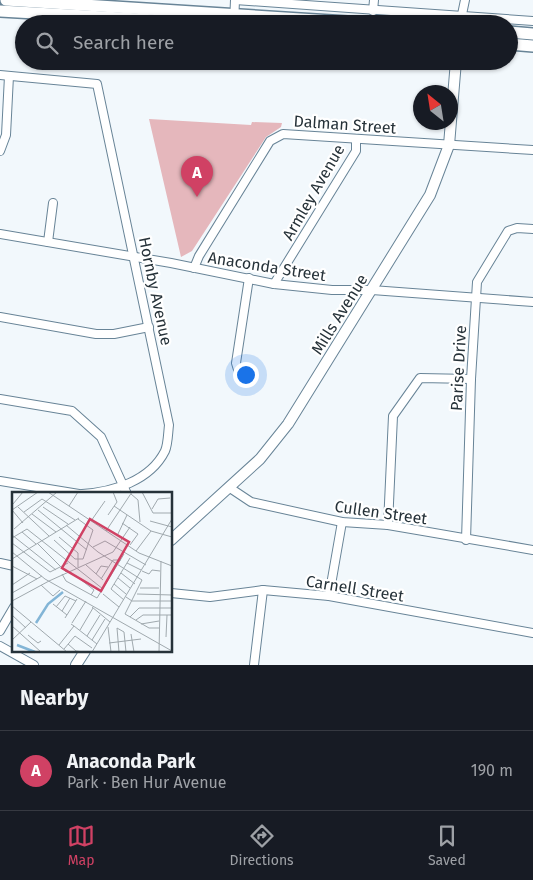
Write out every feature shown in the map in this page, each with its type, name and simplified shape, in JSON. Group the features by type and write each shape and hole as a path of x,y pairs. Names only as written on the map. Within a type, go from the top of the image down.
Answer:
{"main road":[{"path":"6,0 21,4 133,15"},
{"path":"0,11 21,4 177,15"},
{"path":"518,33 533,34"},
{"path":"518,45 533,46"}],"street":[{"path":"234,15 235,0 373,11 461,15 465,0"},
{"path":"373,11 374,0"},
{"path":"518,20 533,21"},
{"name":"Mills Avenue","path":"172,539 260,459 288,424 430,195 449,145 455,70"},
{"path":"0,75 9,76 6,135 0,151"},
{"name":"Hornby Avenue","path":"9,76 97,84 169,425 166,450 153,468 124,485"},
{"name":"Dalman Street","path":"194,268 199,256 270,141 283,134 533,150"},
{"name":"Armley Avenue","path":"274,284 356,151 356,139"},
{"path":"48,242 53,203"},
{"name":"Parise Drive","path":"466,540 471,379 477,282 508,230 517,228 533,229"},
{"name":"Anaconda Street","path":"0,234 135,257 274,284 332,290 372,290 533,302"},
{"path":"240,376 236,363 249,278"},
{"path":"0,317 96,334 114,334 149,327"},
{"path":"388,525 393,416 420,378 471,379"},
{"path":"0,399 72,411 101,437 126,492"},
{"path":"0,481 68,492"},
{"path":"101,492 124,485"},
{"name":"Cullen Street","path":"230,488 251,502 342,522 388,525 466,540 533,550"},
{"path":"330,596 342,522"},
{"path":"254,665 263,590"},
{"name":"Carnell Street","path":"172,593 210,597 263,590 330,596 533,633"},
{"path":"0,631 12,610"},
{"path":"0,646 34,665"},
{"path":"76,665 84,652"}],"shaded area":[{"path":"149,119 251,125 252,122 282,123 281,127 266,137 192,251 181,257"}],"place":[{"name":"Anaconda Park","path":"197,197"}]}
